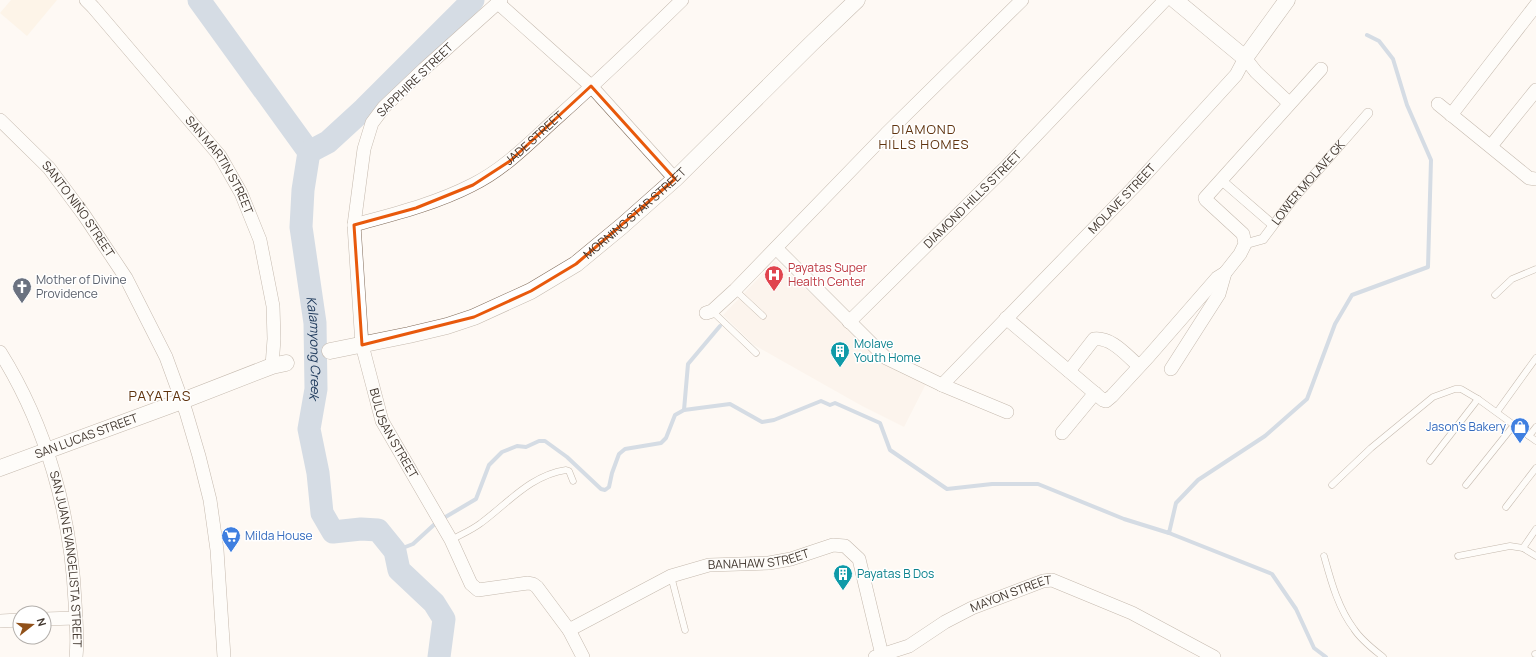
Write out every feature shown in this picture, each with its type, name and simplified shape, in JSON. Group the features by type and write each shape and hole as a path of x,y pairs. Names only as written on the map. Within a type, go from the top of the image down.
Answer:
{"street":[{"name":"SAN MARTIN STREET","path":"86,0 94,7 220,156 242,193 260,240 273,306 274,340 279,365"},
{"name":"JADE STREET","path":"354,225 416,208 473,185 510,161 682,0"},
{"name":"MORNING STAR STREET","path":"362,345 447,326 474,317 531,291 576,264 622,226 675,178 857,0"},
{"path":"709,312 736,290 886,134 1022,0"},
{"name":"DIAMOND HILLS STREET","path":"849,322 1004,169 1164,0"},
{"path":"1175,0 1245,58 1256,72 1289,103"},
{"name":"MOLAVE STREET","path":"942,385 1134,188 1236,75 1245,58 1287,0"},
{"path":"500,1 591,86 675,178"},
{"name":"SAPPHIRE STREET","path":"362,345 354,225 364,150 372,124 384,108 424,69 500,1"},
{"path":"1450,115 1536,5"},
{"path":"1006,318 1106,401 1149,356 1217,278 1225,273 1240,254 1244,239 1205,198 1321,69"},
{"path":"1491,146 1536,90"},
{"path":"1438,104 1529,178 1536,179"},
{"name":"LOWER MOLAVE GK","path":"1244,239 1262,239 1293,199 1368,114"},
{"name":"SANTO NIÑO STREET","path":"0,120 48,168 84,215 126,278 166,357 182,401 199,456 210,500 217,550 224,657"},
{"path":"1220,180 1273,225"},
{"path":"776,248 886,358 942,385 1007,412"},
{"path":"1171,370 1219,294 1225,273"},
{"path":"1069,371 1094,339 1100,338 1108,340 1139,366"},
{"path":"330,351 362,345"},
{"name":"BULUSAN STREET","path":"362,345 382,421 451,540 471,584 478,590 528,583 537,587 569,630 583,657"},
{"name":"SAN JUAN EVANGELISTA STREET","path":"0,352 29,407 47,450 57,483 72,556 76,618 76,657"},
{"name":"SAN LUCAS STREET","path":"0,468 279,365"},
{"path":"1062,433 1095,393"},
{"name":"BANAHAW STREET","path":"569,630 671,576 709,565 769,563 791,559 833,545 845,546 859,559 878,656"},
{"name":"MAYON STREET","path":"878,656 909,646 945,622 972,608 1033,584 1052,580 1132,613 1214,657"},
{"path":"52,619 76,618"},
{"path":"0,621 12,620"}],"lane":[{"path":"1495,295 1512,279 1536,269"},
{"path":"736,290 763,316"},
{"path":"709,312 756,353"},
{"path":"1497,412 1536,358"},
{"path":"1332,485 1371,448 1433,397 1450,391 1461,389 1497,412 1536,441"},
{"path":"1430,461 1478,399"},
{"path":"1466,485 1514,425"},
{"path":"1529,436 1536,427"},
{"path":"1506,507 1536,468"},
{"path":"451,540 480,524 524,487 541,478 566,470 569,471 573,481"},
{"path":"1523,548 1536,529"},
{"path":"1458,556 1505,546 1523,548 1536,556"},
{"path":"1324,556 1334,589 1343,610 1354,629 1368,645 1383,657"},
{"path":"671,576 685,630"}],"highlighted area":[{"path":"591,86 675,179 576,264 531,291 474,317 362,345 354,225 416,208 473,185 510,161"}],"shaded area":[{"path":"11,0 57,0 27,36 0,13"},
{"path":"775,261 898,372 928,380 904,427 862,406 754,345 723,315"}],"waterway":[{"name":"Kalamyong Creek","path":"199,0 309,152 303,190 301,227 315,323 316,389 309,429 318,473 322,513 333,532 361,529 378,530 395,551 399,570 434,603 444,619 439,657"},
{"path":"309,152 328,142 364,109 473,0"},
{"path":"395,551 413,544 437,522 476,499 489,465 502,452 517,446 526,447 539,441 545,441 567,457 601,489 605,490 609,487 619,454 625,449 661,443 666,438 675,415 684,410 730,404 762,422 774,420 821,401 830,405 835,403 880,423 890,450 947,489 992,484 1038,484 1124,519 1169,533 1176,503 1198,480 1265,436 1307,399 1335,324 1352,295 1428,267 1431,160 1407,105 1393,59 1379,41 1367,35"},
{"path":"684,410 688,364 720,326"},
{"path":"1169,533 1272,574 1296,609 1314,648 1326,657"}],"place":[{"name":"Payatas Super Health Center","path":"774,292"},
{"name":"Mother of Divine Providence","path":"22,304"},
{"name":"Molave Youth Home","path":"840,368"},
{"name":"Jason's Bakery","path":"1520,444"},
{"name":"Milda House","path":"231,553"},
{"name":"Payatas B Dos","path":"843,591"}],"district":[{"name":"DIAMOND HILLS HOMES","path":"924,136"},
{"name":"PAYATAS","path":"160,396"}]}
